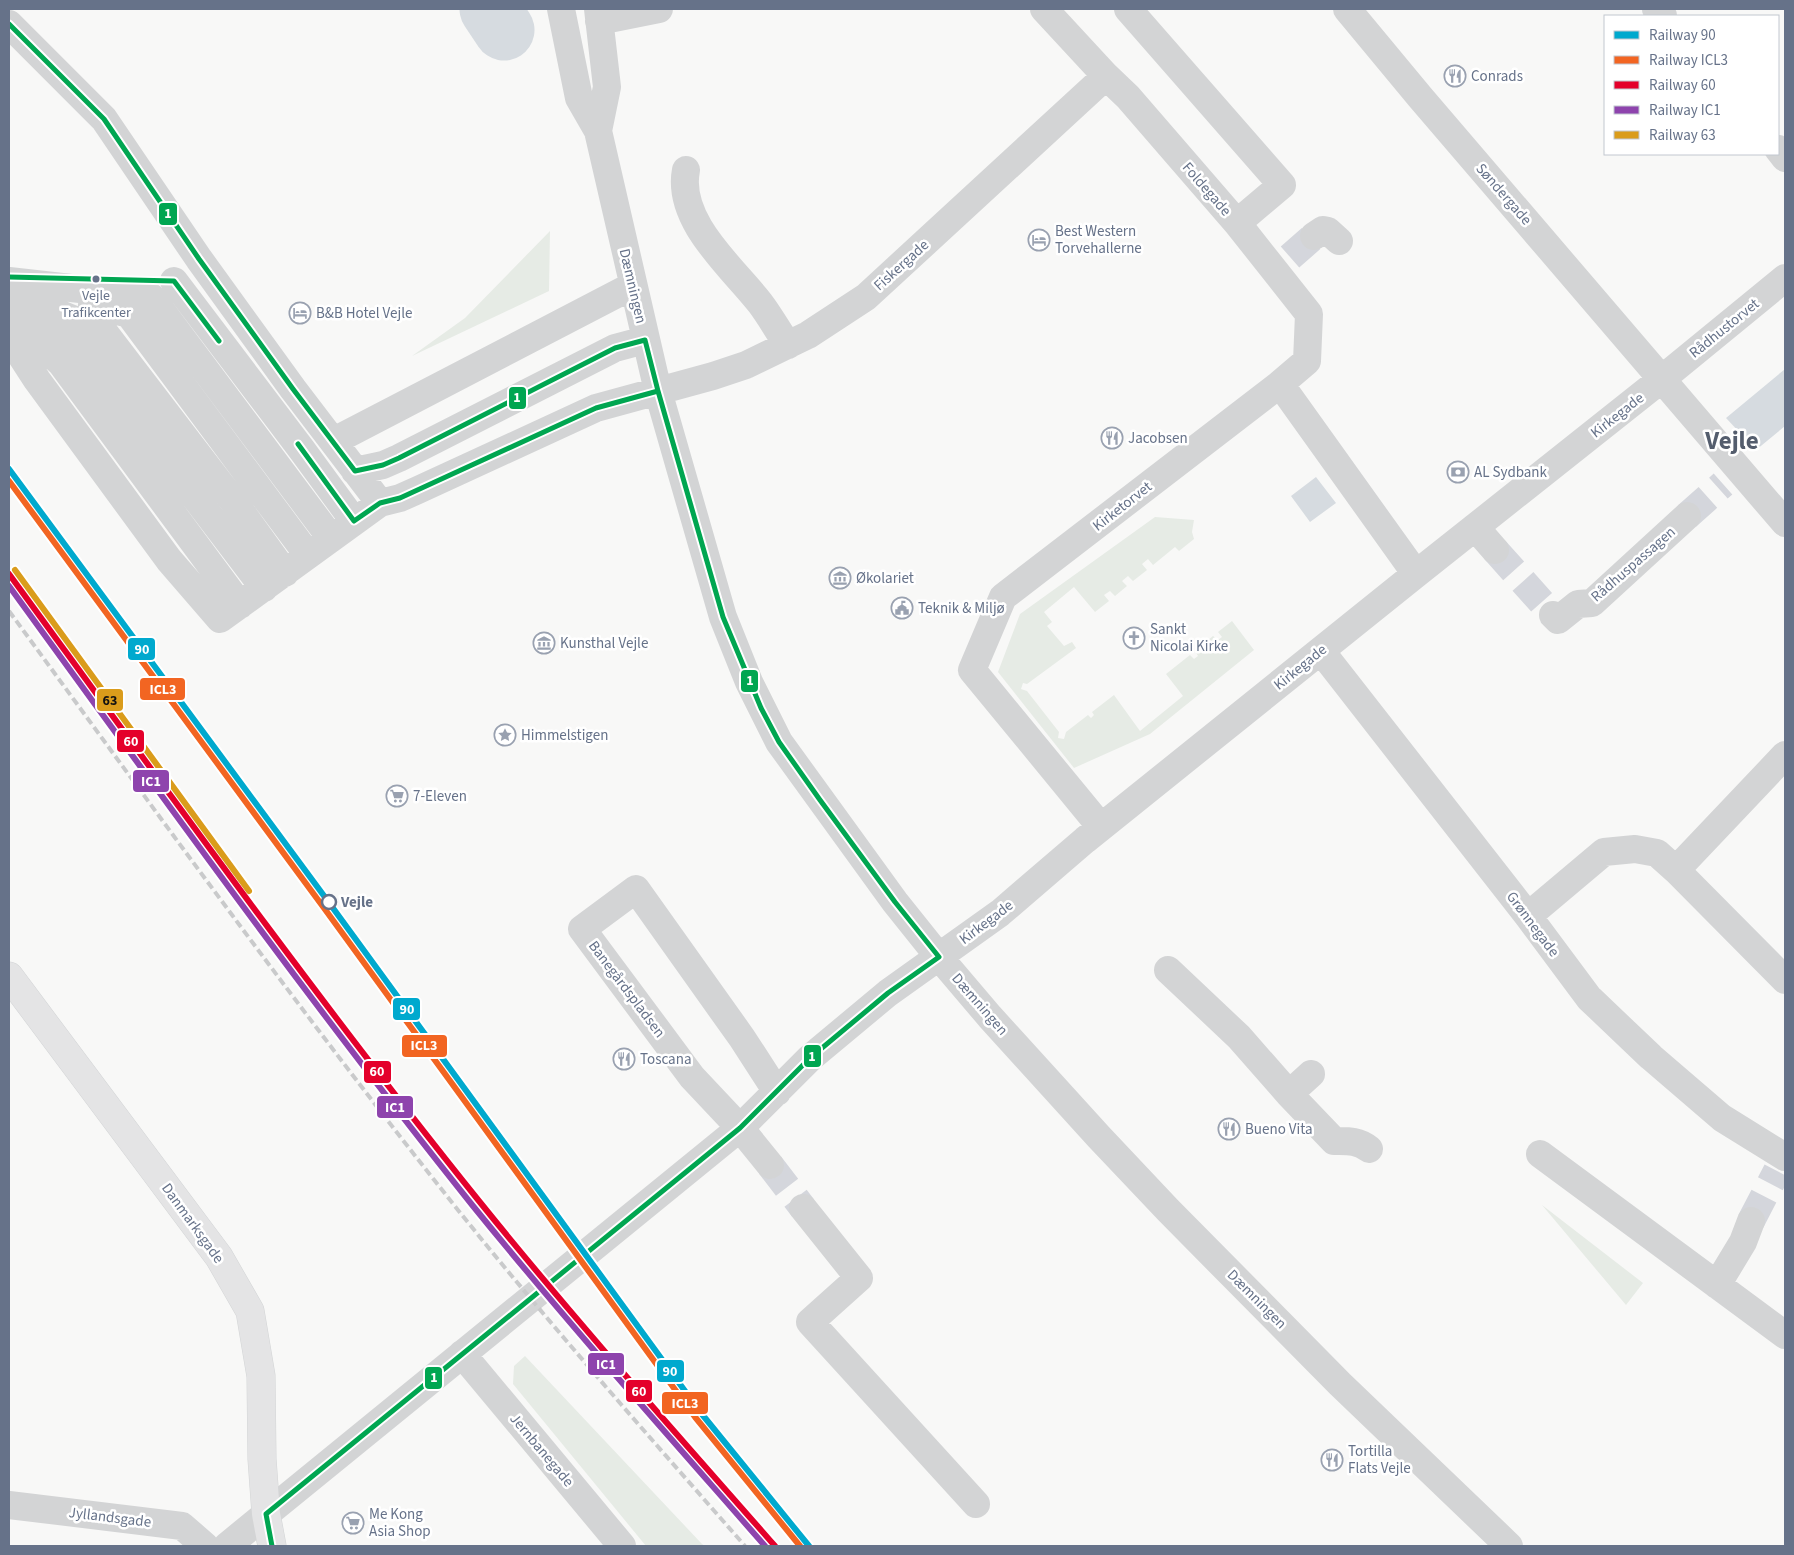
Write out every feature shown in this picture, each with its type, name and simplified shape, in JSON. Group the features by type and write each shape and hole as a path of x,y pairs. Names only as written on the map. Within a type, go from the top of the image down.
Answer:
{"main road":[{"name":"Danmarksgade","path":"9,976 219,1257 250,1311 261,1376 262,1459 266,1514 272,1546"}],"street":[{"name":"Dæmningen","path":"561,9 579,98 598,132 632,286 658,391 723,617 761,708 779,742 895,902 990,1017 1168,1210 1340,1384 1510,1546"},
{"path":"599,15 659,9"},
{"name":"Foldegade","path":"1044,9 1128,97 1237,224 1282,264 1309,314 1307,361 1280,384"},
{"path":"1128,9 1282,186 1237,224"},
{"name":"Søndergade","path":"1347,9 1420,97 1663,378 1731,476 1785,523"},
{"name":"Dæmningen","path":"598,132 607,87 599,15"},
{"path":"9,24 104,119 199,259 293,389 380,503 230,612"},
{"name":"Fiskergade","path":"380,503 400,498 596,408 746,365 808,335 866,297 1106,76"},
{"path":"686,170 684,190 701,231 760,303 788,344"},
{"path":"37,380 174,281 199,259"},
{"name":"Rådhustorvet","path":"1663,378 1785,278"},
{"path":"9,279 174,281"},
{"path":"9,279 151,297 331,538"},
{"path":"174,281 354,522"},
{"path":"9,286 129,314 308,555"},
{"path":"334,441 632,286"},
{"path":"9,293 104,332 234,502 274,580"},
{"path":"9,302 72,356 274,580"},
{"path":"9,314 72,356 230,612"},
{"path":"9,338 37,380 169,560 230,612"},
{"path":"355,470 383,465 399,458 615,348 645,340"},
{"name":"Kirkegade","path":"227,1546 740,1128 810,1058 881,999 1000,913 1102,827 1663,378"},
{"path":"1280,384 1416,574"},
{"name":"Kirketorvet","path":"1102,827 972,670 1003,597 1280,384"},
{"name":"Rådhuspassagen","path":"1553,615 1558,620 1578,604 1592,602 1687,516"},
{"path":"1474,528 1495,550"},
{"name":"Grønnegade","path":"1321,651 1528,916 1589,998 1651,1057 1722,1118 1782,1161"},
{"path":"1676,870 1785,755"},
{"path":"1528,916 1604,852 1634,849 1658,853 1785,980"},
{"name":"Banegårdspladsen","path":"740,1128 692,1076 582,929 636,890 742,1038 777,1092"},
{"path":"1168,970 1239,1037 1289,1094 1334,1141 1351,1141 1363,1144 1369,1149"},
{"path":"1289,1094 1311,1074"},
{"path":"740,1128 770,1165"},
{"path":"1540,1154 1785,1335"},
{"path":"802,1208 859,1278 810,1322 976,1504"},
{"path":"1717,1285 1743,1242 1751,1221"},
{"name":"Jernbanegade","path":"462,1354 622,1546"},
{"name":"Jyllandsgade","path":"9,1505 182,1526 205,1546"}],"shaded area":[{"path":"550,231 549,291 412,356 465,318"},
{"path":"1785,369 1785,426 1756,450 1726,418"},
{"path":"1316,477 1336,503 1310,522 1291,496"},
{"path":"1155,517 1194,520 1192,532 1194,539 1179,551 1175,547 1153,565 1148,559 1142,564 1147,570 1133,581 1128,576 1122,581 1127,586 1115,596 1110,591 1104,595 1109,601 1095,612 1074,587 1044,612 1052,622 1047,626 1064,646 1072,642 1076,648 1027,684 1023,683 1021,689 1027,691 1059,732 1058,738 1064,739 1066,732 1088,715 1091,718 1094,715 1092,712 1114,695 1140,731 1183,696 1166,674 1190,655 1194,659 1198,656 1195,651 1213,636 1218,640 1222,637 1218,632 1232,621 1254,650 1150,734 1074,768 998,672 1020,614"},
{"path":"1542,1205 1643,1283 1626,1305"},
{"path":"525,1356 705,1546 646,1546 513,1384 514,1366"}],"waterway":[{"path":"490,9 504,30"}],"tunnel":[{"path":"1290,257 1314,236"},
{"path":"1687,516 1723,484"},
{"path":"1495,550 1553,615"},
{"path":"770,1165 803,1208"},
{"path":"1751,1221 1777,1171"}],"railway":[{"path":"9,611 273,969 435,1181 549,1320 745,1546"}],"rail line":[{"name":"90","path":"9,469 330,904 701,1413 809,1546"},
{"name":"ICL3","path":"9,481 324,908 695,1417 800,1546"},
{"name":"63","path":"15,570 249,891"},
{"name":"60","path":"9,574 299,969 418,1124 551,1289 775,1546"},
{"name":"IC1","path":"9,586 238,899 413,1130 544,1292 765,1546"}],"transit line":[{"name":"1","path":"9,24 104,119 199,259 355,471 383,465 399,458 615,348 645,340 723,617 761,708 779,742 820,800 895,902 939,957 888,993 810,1058 740,1128 266,1514 272,1546"},
{"name":"1","path":"9,277 174,281 219,341"},
{"name":"1","path":"298,444 354,521 380,503 400,498 596,408 658,391"}],"place":[{"name":"Conrads","path":"1455,76"},
{"name":"Best Western Torvehallerne","path":"1039,240"},
{"name":"Vejle Trafikcenter","path":"96,279"},
{"name":"B&B Hotel Vejle","path":"300,313"},
{"name":"Jacobsen","path":"1112,438"},
{"name":"AL Sydbank","path":"1458,472"},
{"name":"Økolariet","path":"840,578"},
{"name":"Teknik & Miljø","path":"902,608"},
{"name":"Sankt Nicolai Kirke","path":"1134,638"},
{"name":"Kunsthal Vejle","path":"544,643"},
{"name":"Himmelstigen","path":"505,735"},
{"name":"7-Eleven","path":"397,796"},
{"name":"Vejle","path":"329,902"},
{"name":"Toscana","path":"624,1059"},
{"name":"Bueno Vita","path":"1229,1129"},
{"name":"Tortilla Flats Vejle","path":"1332,1460"},
{"name":"Me Kong Asia Shop","path":"353,1523"}],"district":[{"name":"Vejle","path":"1732,440"}]}
